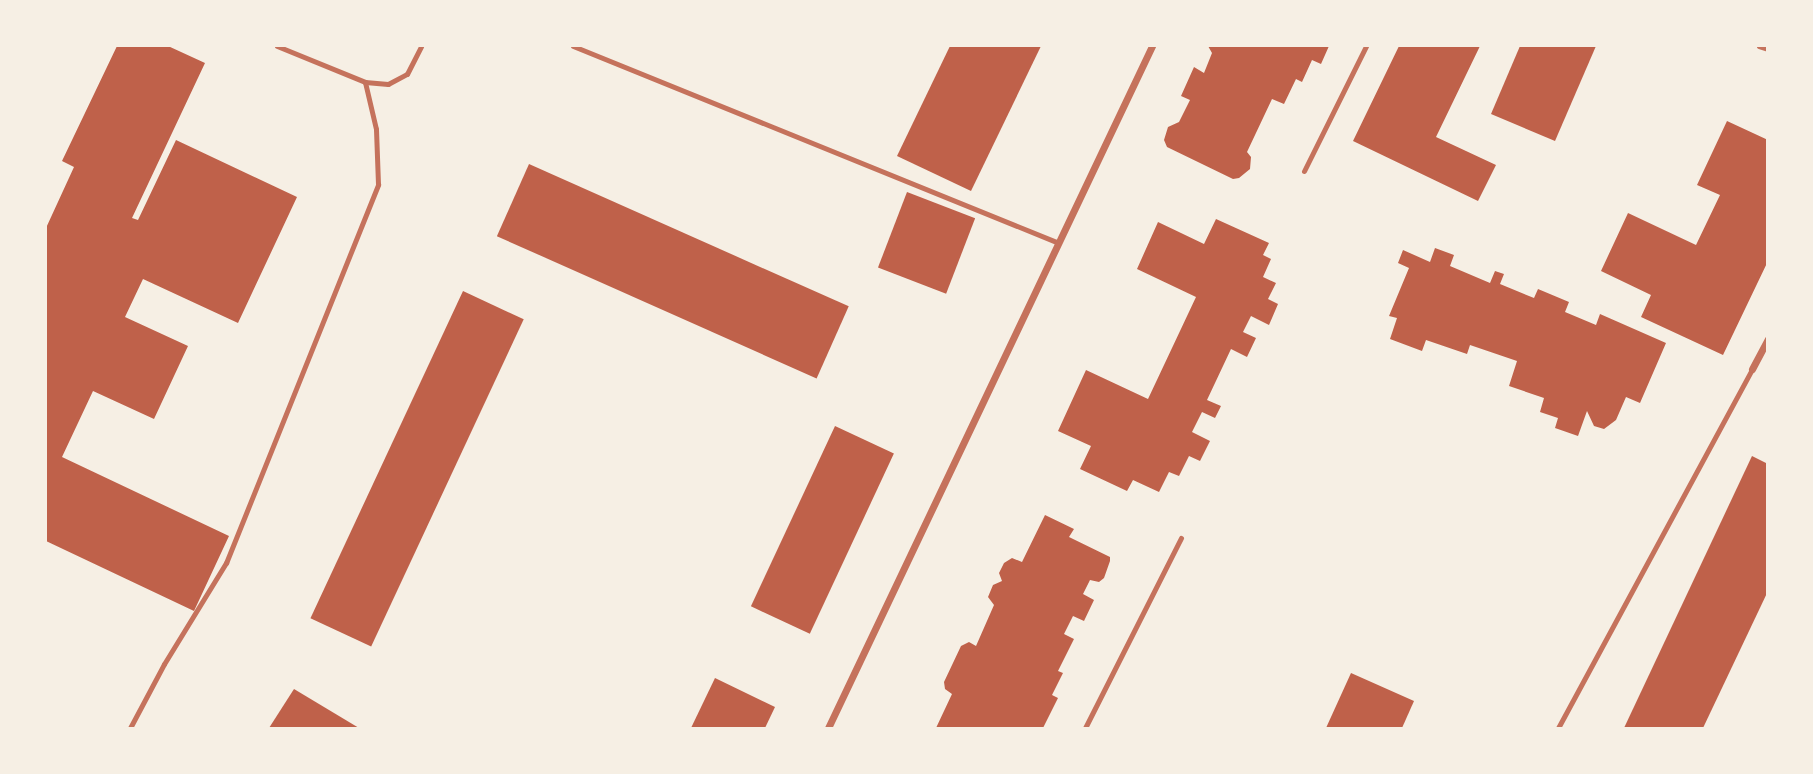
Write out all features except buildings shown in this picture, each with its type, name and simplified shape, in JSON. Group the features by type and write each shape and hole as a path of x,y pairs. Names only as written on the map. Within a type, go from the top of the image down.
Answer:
{"street":[{"path":"828,729 1152,46"},
{"path":"1752,369 1768,339"}],"lane":[{"path":"277,46 365,82 388,84 407,74 421,46"},
{"path":"573,46 1059,243"},
{"path":"1304,172 1366,46"},
{"path":"1759,46 1768,49"},
{"path":"130,729 164,664 226,563 378,184 376,129 365,82"},
{"path":"1558,729 1752,369"},
{"path":"1085,729 1181,538"}]}
